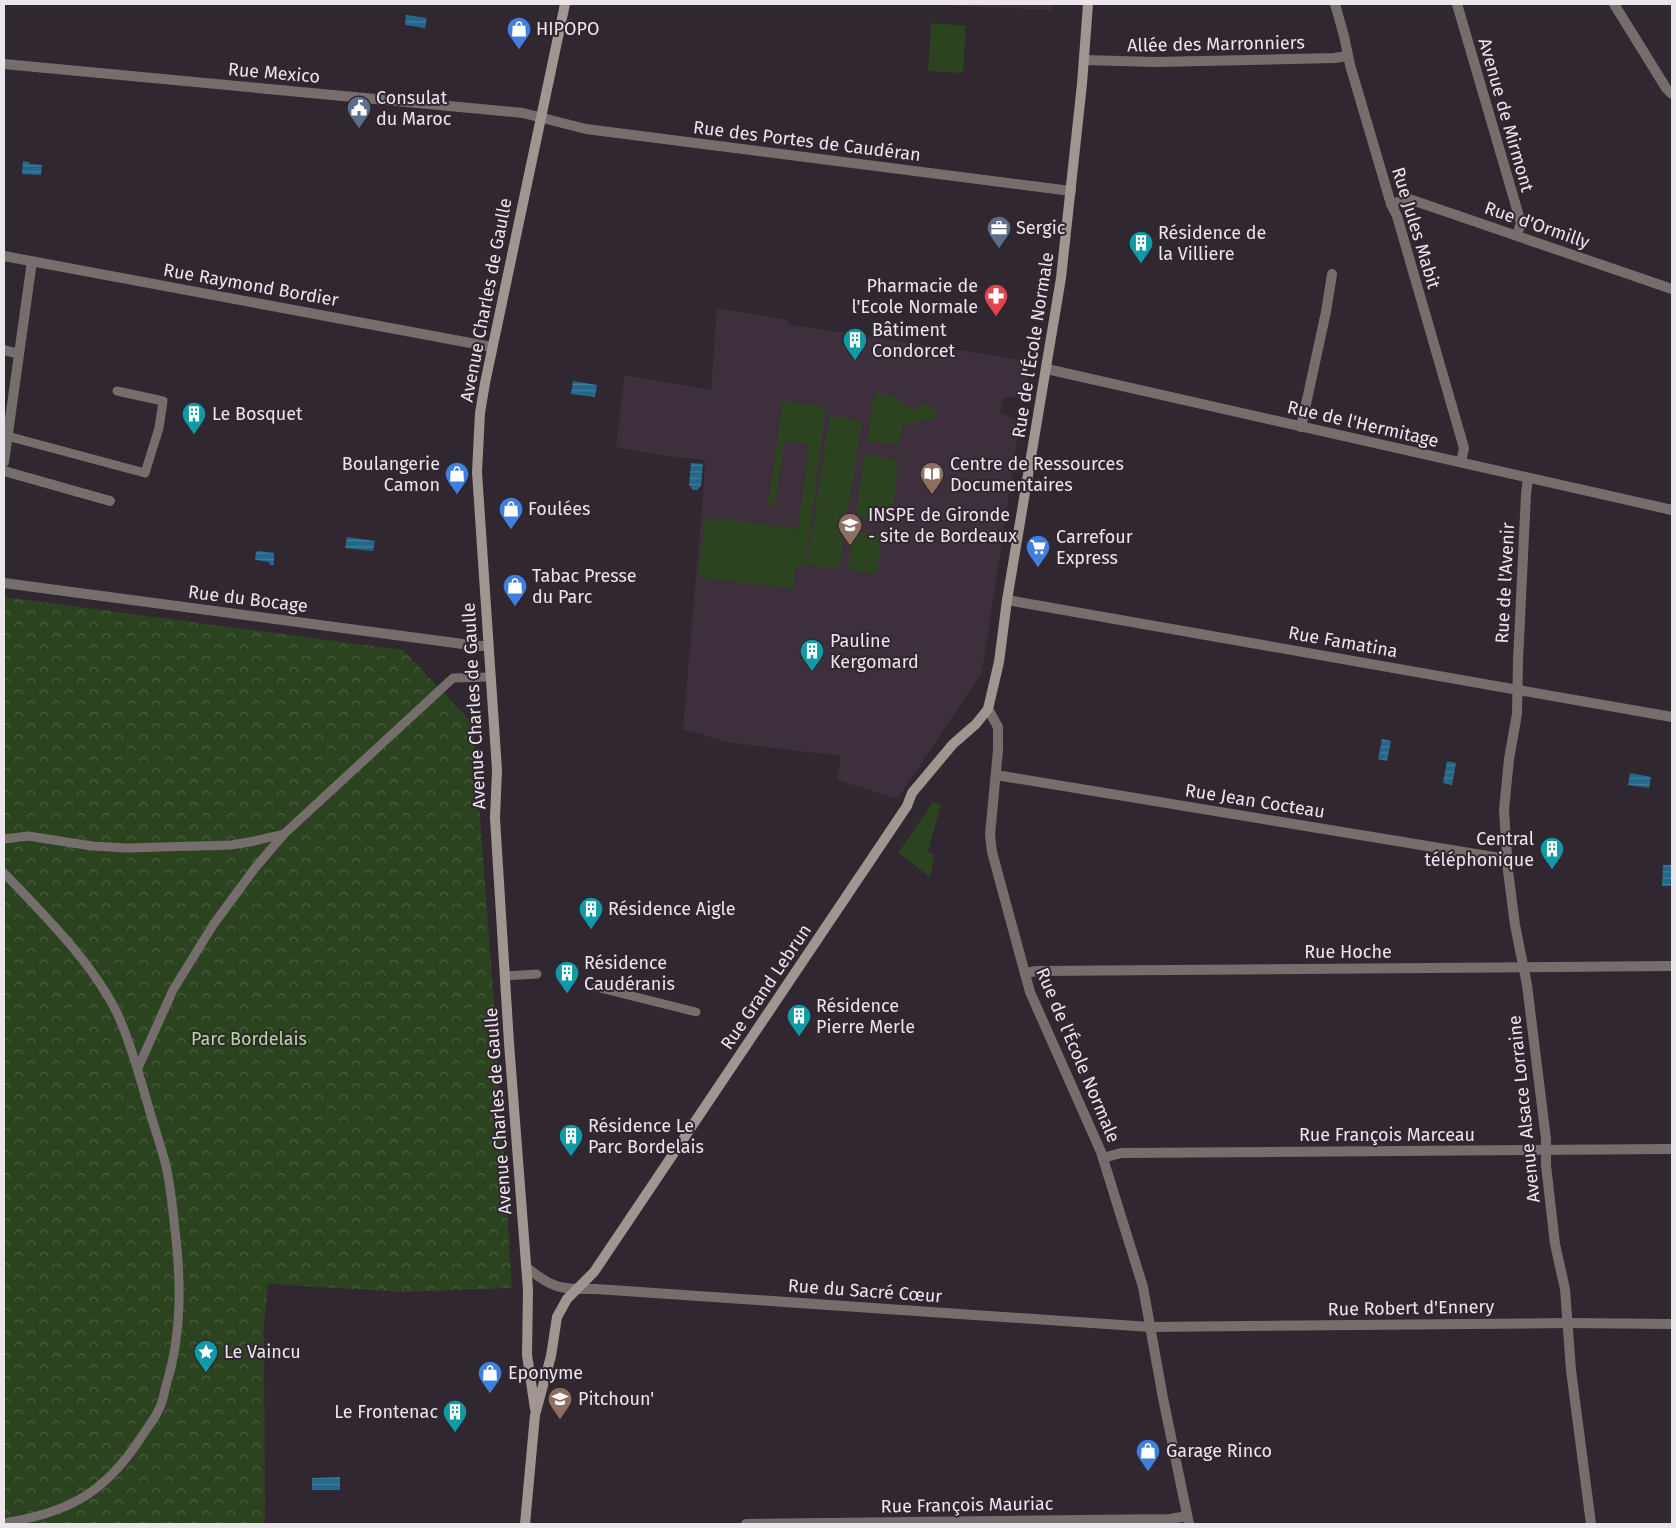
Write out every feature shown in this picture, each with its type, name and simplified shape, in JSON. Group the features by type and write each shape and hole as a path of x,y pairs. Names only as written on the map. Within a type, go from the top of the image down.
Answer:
{"main road":[{"name":"Avenue Charles de Gaulle","path":"535,1415 527,1355 528,1290 495,818 497,770 477,462 480,413 492,346 565,4"},
{"name":"Rue de l'École Normale","path":"988,709 998,662 1061,278 1084,60 1088,4"},
{"name":"Rue Grand Lebrun","path":"577,1289 594,1272 907,806 912,793 953,744 976,724 988,709"},
{"name":"Avenue Charles de Gaulle","path":"525,1524 535,1415 551,1356 557,1317 562,1306 577,1289"}],"street":[{"name":"Rue Jules Mabit","path":"1335,4 1348,56 1391,204 1397,216 1464,448 1461,462"},
{"name":"Avenue de Mirmont","path":"1457,4 1521,222 1517,235"},
{"path":"1614,4 1666,88 1672,94"},
{"name":"Allée des Marronniers","path":"1084,60 1164,62 1334,58 1348,56"},
{"name":"Rue Mexico","path":"4,64 523,113 540,118"},
{"name":"Rue des Portes de Caudéran","path":"540,118 586,129 1070,191"},
{"name":"Rue d'Ormilly","path":"1391,204 1409,199 1672,289"},
{"name":"Rue Raymond Bordier","path":"4,256 492,346"},
{"path":"4,462 32,261"},
{"path":"1302,427 1332,274"},
{"path":"4,350 19,354"},
{"name":"Rue de l'Hermitage","path":"1047,368 1672,510"},
{"path":"4,471 110,501"},
{"name":"Rue de l'Avenir","path":"1518,690 1524,523 1528,478"},
{"name":"Rue du Bocage","path":"4,584 488,646"},
{"name":"Rue Famatina","path":"1007,600 1672,717"},
{"name":"Avenue Alsace Lorraine","path":"1518,690 1517,714 1504,794 1508,858 1515,925 1527,985 1546,1139 1546,1164 1555,1244 1566,1289 1571,1370 1591,1524"},
{"name":"Rue de l'École Normale","path":"988,709 998,726 996,775 990,828 992,852 1030,992 1103,1158 1143,1287 1162,1398 1188,1520"},
{"name":"Rue Jean Cocteau","path":"996,775 1508,858"},
{"name":"Rue Hoche","path":"1025,974 1037,971 1672,966"},
{"name":"Rue François Marceau","path":"1103,1158 1121,1153 1672,1149"},
{"name":"Rue du Sacré Cœur","path":"526,1267 552,1285 563,1288 606,1289 1150,1327"},
{"name":"Rue Robert d'Ennery","path":"1150,1327 1568,1323 1672,1324"},
{"name":"Rue François Mauriac","path":"746,1524 1188,1520"}],"lane":[{"path":"7,436 145,473 159,428 163,402 117,391"},
{"path":"138,1068 173,990 213,925 255,868 284,834 453,678 490,677"},
{"path":"4,839 28,836 92,846 135,848 231,846 284,834"},
{"path":"4,873 82,959 118,1015 138,1068 165,1164 180,1264 180,1303 174,1362 159,1409 129,1456 97,1489 67,1507 32,1519 4,1523"},
{"path":"505,976 537,974"},
{"path":"596,987 696,1012"}],"shaded area":[{"path":"953,4 1052,4 1052,10 953,6"},
{"name":"INSPE de Gironde - site de Bordeaux","path":"717,308 788,320 787,324 1029,361 1025,395 1003,398 1000,413 1020,421 980,676 897,799 837,780 841,756 726,742 683,729 705,460 659,455 616,447 625,375 711,390"}],"green space":[{"path":"931,23 966,26 963,73 928,71"},
{"path":"875,392 896,397 902,404 915,409 925,403 938,413 935,418 902,426 899,445 867,441"},
{"path":"783,401 826,407 805,567 796,566 793,589 698,577 706,517 798,529 809,444 784,441 775,507 768,506"},
{"path":"830,416 862,421 839,569 807,564"},
{"path":"864,455 898,460 891,521 856,516"},
{"path":"853,531 882,535 877,574 848,570"},
{"name":"Parc Bordelais","path":"4,597 403,650 473,724 497,1045 512,1288 404,1292 268,1284 264,1325 265,1524 4,1524"},
{"path":"933,802 941,805 928,851 934,856 930,877 898,853"}],"water":[{"path":"406,15 427,18 425,28 405,25"},
{"path":"23,161 42,165 41,175 22,174"},
{"path":"573,381 597,385 595,397 571,394"},
{"path":"691,463 703,464 701,486 697,490 693,490 689,485"},
{"path":"347,537 375,541 373,551 345,548"},
{"path":"256,552 274,553 274,565 270,565 269,562 256,560"},
{"path":"1382,739 1391,741 1387,761 1378,759"},
{"path":"1447,761 1456,763 1452,785 1443,783"},
{"path":"1630,773 1651,777 1649,788 1628,785"},
{"path":"1663,865 1672,865 1672,886 1662,886"},
{"path":"340,1477 340,1490 312,1490 312,1478"}],"place":[{"name":"HIPOPO","path":"519,50"},
{"name":"Consulat du Maroc","path":"359,129"},
{"name":"Sergic","path":"999,249"},
{"name":"Résidence de la Villiere","path":"1141,264"},
{"name":"Pharmacie de l'Ecole Normale","path":"996,317"},
{"name":"Bâtiment Condorcet","path":"855,361"},
{"name":"Le Bosquet","path":"194,435"},
{"name":"Boulangerie Camon","path":"457,495"},
{"name":"Centre de Ressources Documentaires","path":"932,495"},
{"name":"Foulées","path":"511,530"},
{"name":"INSPE de Gironde - site de Bordeaux","path":"850,546"},
{"name":"Carrefour Express","path":"1038,568"},
{"name":"Tabac Presse du Parc","path":"515,607"},
{"name":"Pauline Kergomard","path":"812,672"},
{"name":"Central téléphonique","path":"1552,870"},
{"name":"Résidence Aigle","path":"591,930"},
{"name":"Résidence Caudéranis","path":"567,994"},
{"name":"Résidence Pierre Merle","path":"799,1037"},
{"name":"Résidence Le Parc Bordelais","path":"571,1157"},
{"name":"Le Vaincu","path":"206,1373"},
{"name":"Eponyme","path":"490,1394"},
{"name":"Pitchoun'","path":"560,1420"},
{"name":"Le Frontenac","path":"455,1433"},
{"name":"Garage Rinco","path":"1148,1472"}]}
